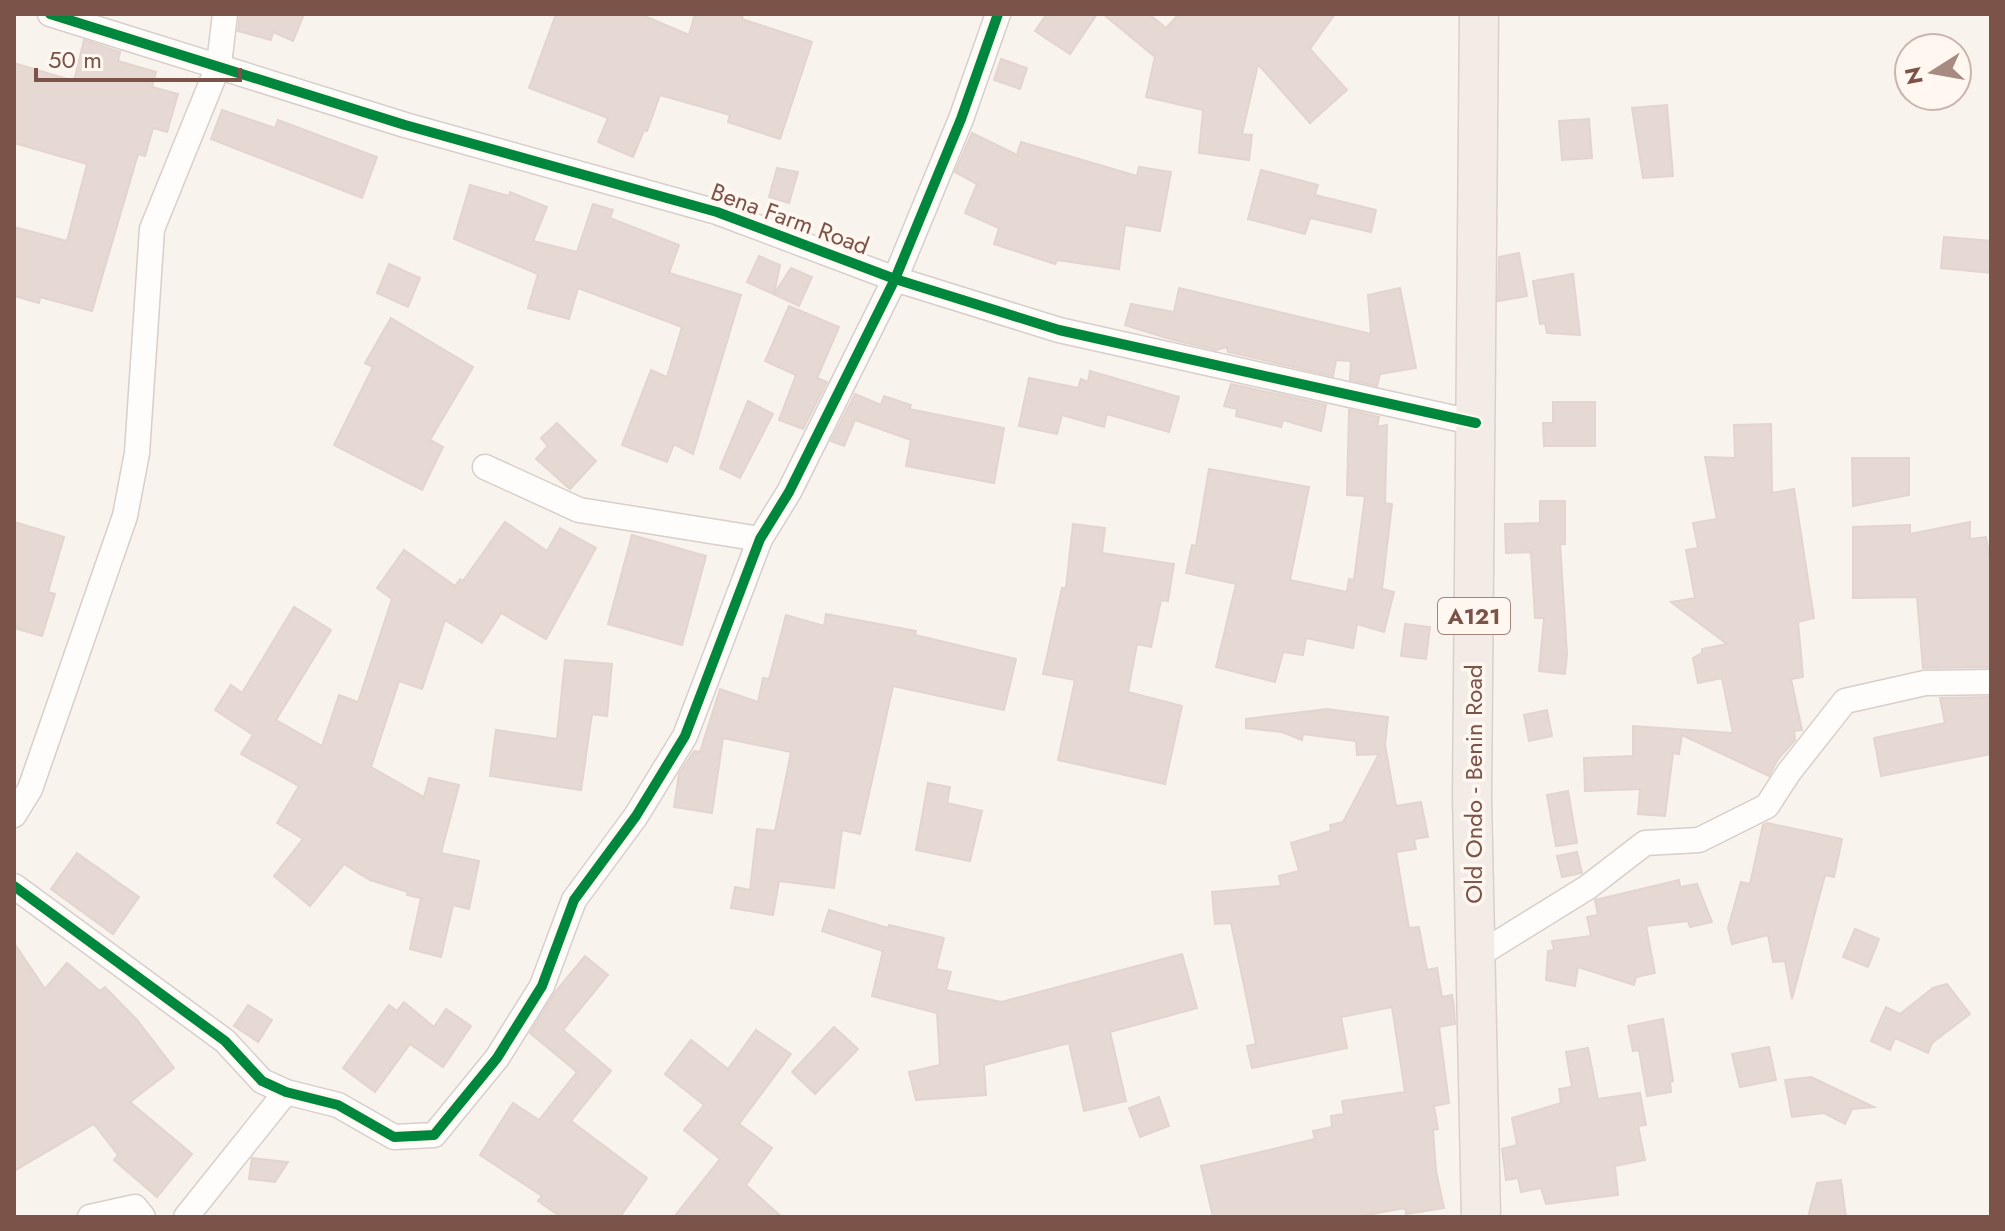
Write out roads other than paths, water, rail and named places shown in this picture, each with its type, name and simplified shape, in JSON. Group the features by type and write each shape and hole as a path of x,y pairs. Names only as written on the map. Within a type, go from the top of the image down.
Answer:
{"main road":[{"name":"Old Ondo - Benin Road","path":"1479,14 1475,957 1481,1217"}],"street":[{"name":"Bena Farm Road","path":"50,14 219,64 405,125 717,212 895,279 1059,330 1476,423"},
{"path":"14,815 30,789 125,516 137,453 152,229 219,64 225,14"},
{"path":"14,886 225,1041 262,1081 286,1092 338,1105 394,1137 434,1135 497,1058 542,986 574,900 636,816 685,736 760,539 789,492 895,279 961,119 998,14"},
{"path":"485,467 579,510 760,539"},
{"path":"1475,957 1588,887 1645,843 1699,840 1767,806 1789,772 1845,701 1925,683 1991,682"},
{"path":"186,1217 286,1092"},
{"path":"90,1217 135,1207 143,1217"}]}
